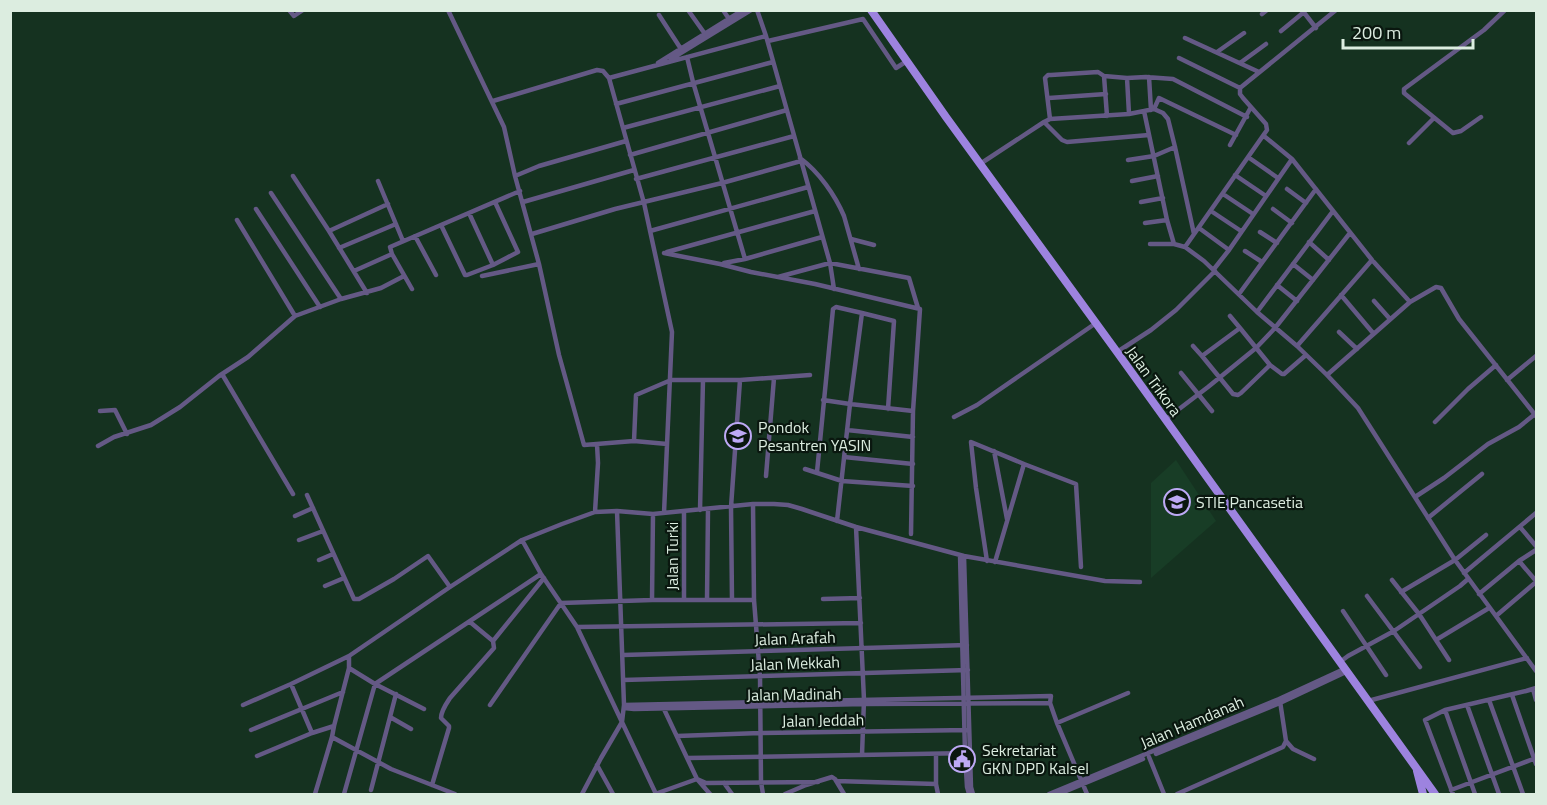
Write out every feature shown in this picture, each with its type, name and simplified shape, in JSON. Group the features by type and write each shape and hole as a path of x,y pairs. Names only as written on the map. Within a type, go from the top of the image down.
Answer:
{"main road":[{"name":"Jalan Trikora","path":"871,10 1435,795"},
{"name":"Jalan Trikora","path":"1416,767 1422,793"},
{"path":"1422,793 1425,786 1429,786"}],"street":[{"path":"289,10 294,16 303,10"},
{"path":"448,10 504,127 532,234 559,355 584,445 634,441 667,444"},
{"path":"688,10 705,34"},
{"path":"723,10 729,19"},
{"path":"651,68 743,10"},
{"path":"662,64 751,10"},
{"path":"757,10 830,263 834,289"},
{"path":"862,10 863,19 896,68 907,61"},
{"path":"1262,15 1267,10"},
{"path":"1240,88 1336,10"},
{"path":"1481,117 1454,133 1404,93 1404,89 1484,30 1505,10"},
{"path":"1281,31 1303,11 1316,28"},
{"path":"659,15 681,49"},
{"path":"609,78 687,57 863,19"},
{"path":"1216,52 1244,33"},
{"path":"1185,38 1259,72"},
{"path":"1240,63 1266,44"},
{"path":"687,57 745,259"},
{"path":"1179,58 1240,88"},
{"path":"616,104 773,62"},
{"path":"493,101 597,70 603,71 609,78 644,203 672,332 664,513"},
{"path":"1050,119 1045,78 1048,75 1098,72 1127,78 1173,79 1247,117"},
{"path":"1104,75 1107,116"},
{"path":"1149,77 1153,110"},
{"path":"1127,78 1129,114"},
{"path":"623,128 780,86"},
{"path":"1185,247 1267,130 1266,124 1241,95 1240,88"},
{"path":"1049,98 1106,94"},
{"path":"1153,110 1159,98 1236,135"},
{"path":"1230,145 1251,107"},
{"path":"630,155 787,110"},
{"path":"1144,111 1174,244"},
{"path":"980,164 1050,119 1161,111 1167,117 1194,234"},
{"path":"1409,143 1434,118"},
{"path":"1044,122 1067,142 1149,135"},
{"path":"636,179 794,136"},
{"path":"1264,136 1292,159 1372,260 1410,302"},
{"path":"515,176 539,166 626,141"},
{"path":"1128,160 1154,156 1175,147"},
{"path":"1248,157 1278,178"},
{"path":"532,234 615,209 723,183 801,159"},
{"path":"801,159 822,180 841,209 859,268"},
{"path":"1117,352 1176,310 1215,270 1292,159"},
{"path":"523,202 634,170"},
{"path":"1235,175 1266,196"},
{"path":"293,176 367,293"},
{"path":"1132,182 1158,176"},
{"path":"378,182 403,240"},
{"path":"650,231 808,187"},
{"path":"1287,189 1306,203"},
{"path":"1239,294 1316,189"},
{"path":"412,289 390,247 520,191"},
{"path":"271,193 342,299"},
{"path":"1223,194 1253,214"},
{"path":"1141,202 1163,198"},
{"path":"441,225 465,275 493,265 518,252 495,202"},
{"path":"329,231 388,204"},
{"path":"256,208 320,307"},
{"path":"1273,209 1292,223"},
{"path":"656,255 815,211"},
{"path":"1211,211 1241,231"},
{"path":"1257,312 1332,211"},
{"path":"469,213 493,265"},
{"path":"237,220 295,316"},
{"path":"1145,223 1167,220"},
{"path":"339,248 396,224"},
{"path":"1199,228 1229,250"},
{"path":"1260,232 1277,243"},
{"path":"1166,419 1256,348 1275,328 1350,233"},
{"path":"415,236 436,275"},
{"path":"720,264 822,237"},
{"path":"851,240 874,245"},
{"path":"1309,242 1329,260"},
{"path":"1150,244 1174,244 1185,247 1215,270 1257,312 1297,346 1360,410 1455,560 1536,671"},
{"path":"1245,251 1262,262"},
{"path":"664,253 918,308"},
{"path":"354,271 392,254"},
{"path":"1297,346 1372,260"},
{"path":"777,277 830,263 909,278 918,308 921,310 913,411 911,534"},
{"path":"482,276 539,264"},
{"path":"1293,264 1313,280"},
{"path":"98,446 114,437 151,425 180,407 248,357 295,316 381,288 404,276"},
{"path":"1277,285 1297,301"},
{"path":"1327,375 1410,302 1436,287 1441,288 1459,319 1536,415 1488,444 1444,478 1414,497"},
{"path":"1341,295 1373,333"},
{"path":"1374,301 1390,319"},
{"path":"817,472 834,308 894,321 888,409"},
{"path":"837,521 862,313"},
{"path":"1230,316 1270,364 1282,374 1306,355"},
{"path":"954,417 977,405 1096,323"},
{"path":"1202,356 1240,328"},
{"path":"1339,332 1357,349"},
{"path":"1193,346 1233,394 1238,395 1270,364"},
{"path":"1507,380 1536,356"},
{"path":"1435,422 1468,389 1496,366"},
{"path":"1181,373 1212,411"},
{"path":"222,374 293,494"},
{"path":"634,441 636,395 671,380 740,380 810,375"},
{"path":"766,476 774,378"},
{"path":"700,510 703,380"},
{"path":"732,600 731,507 740,380"},
{"path":"823,400 913,411"},
{"path":"100,411 115,410 127,434"},
{"path":"847,430 913,437"},
{"path":"987,561 975,488 971,441 1076,484 1082,567"},
{"path":"596,512 597,444"},
{"path":"994,451 1007,521"},
{"path":"844,457 913,464"},
{"path":"995,562 1024,464"},
{"path":"805,470 842,481 913,486"},
{"path":"1428,518 1482,474"},
{"path":"307,495 354,599 359,599 394,579 429,556 450,587"},
{"path":"753,504 754,600 760,676 763,795"},
{"path":"243,705 349,657 522,540 596,512 664,513 753,504 788,505 856,528 987,561 1106,581 1140,582"},
{"path":"295,516 313,508"},
{"path":"707,600 708,509"},
{"path":"582,795 622,722 624,707 617,511"},
{"name":"Jalan Turki","path":"684,511 684,600"},
{"path":"652,600 653,513"},
{"path":"1464,573 1536,513"},
{"path":"1479,594 1536,548 1520,527"},
{"path":"856,528 864,702 862,755"},
{"path":"299,540 323,531"},
{"path":"1401,592 1455,560 1486,534"},
{"path":"522,540 542,576 577,627 656,794 697,779 706,783 818,782"},
{"path":"320,560 333,554"},
{"path":"962,555 968,753 973,795"},
{"path":"1496,616 1536,581 1519,561"},
{"path":"344,795 375,684 542,576"},
{"path":"493,641 542,576"},
{"path":"325,586 344,578"},
{"name":"Jalan Hamdanah","path":"1049,795 1279,701 1343,668 1348,656 1394,631 1468,579"},
{"path":"1392,580 1419,614 1449,660"},
{"path":"1368,596 1420,667"},
{"path":"823,599 860,598"},
{"path":"561,603 754,600"},
{"path":"490,705 561,603"},
{"path":"1436,640 1489,608"},
{"path":"1343,611 1386,675"},
{"path":"432,785 449,728 441,718 442,713 450,698 494,648 493,641 470,622"},
{"path":"577,627 861,623"},
{"name":"Jalan Arafah","path":"623,655 965,645"},
{"path":"315,795 349,668 349,657"},
{"path":"1368,701 1527,658"},
{"path":"349,668 424,709"},
{"name":"Jalan Mekkah","path":"623,680 966,670"},
{"path":"291,684 312,733"},
{"path":"1512,694 1536,760 1513,766 1452,792 1425,720 1445,710 1535,688 1536,700"},
{"path":"251,730 343,692"},
{"path":"1086,795 1057,723 1128,693"},
{"path":"371,790 396,694"},
{"name":"Jalan Madinah","path":"624,707 1050,700 1057,723"},
{"path":"1489,700 1523,795"},
{"path":"1279,701 1286,741 1293,749 1314,759"},
{"name":"Jalan Hamdanah","path":"1059,795 1082,783 1279,701"},
{"path":"1467,705 1499,795"},
{"path":"663,707 697,779 710,795"},
{"path":"1445,710 1475,795"},
{"path":"390,717 411,729"},
{"path":"257,756 334,726"},
{"name":"Jalan Jeddah","path":"677,736 967,730"},
{"path":"332,737 392,769 455,795"},
{"path":"1178,795 1283,747 1286,741"},
{"path":"688,758 968,753"},
{"path":"968,753 967,787 969,795"},
{"path":"936,754 938,795"},
{"path":"1149,756 1164,795"},
{"path":"597,765 613,795"},
{"path":"785,795 806,785 832,777 844,795"},
{"path":"836,782 936,784"},
{"path":"724,783 732,795"}],"shaded area":[{"name":"STIE Pancasetia","path":"1176,460 1216,521 1151,578 1151,483"}],"place":[{"name":"Pondok Pesantren YASIN","path":"738,436"},
{"name":"STIE Pancasetia","path":"1177,502"},
{"name":"Sekretariat GKN DPD Kalsel","path":"962,759"}]}
